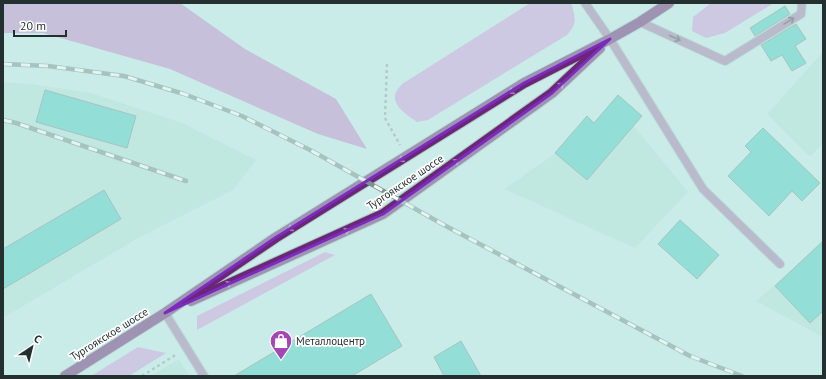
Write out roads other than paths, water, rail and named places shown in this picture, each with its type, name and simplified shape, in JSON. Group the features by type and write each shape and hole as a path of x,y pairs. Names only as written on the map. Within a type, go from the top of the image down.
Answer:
{"main road":[{"name":"Тургоякское шоссе","path":"65,376 165,313 275,238 524,83 610,39 669,3"},
{"name":"Тургоякское шоссе","path":"165,313 382,214 552,93 610,39"}],"lane":[{"path":"585,3 610,39 704,189 780,264"},
{"path":"640,22 725,60 801,14 802,3"},
{"path":"165,313 204,376"}],"railway":[{"path":"3,64 48,66 124,76 184,94 242,116 312,151 444,225 690,356 742,376"},
{"path":"3,120 16,123 186,181"}],"place":[{"name":"Металлоцентр","path":"281,360"}]}
